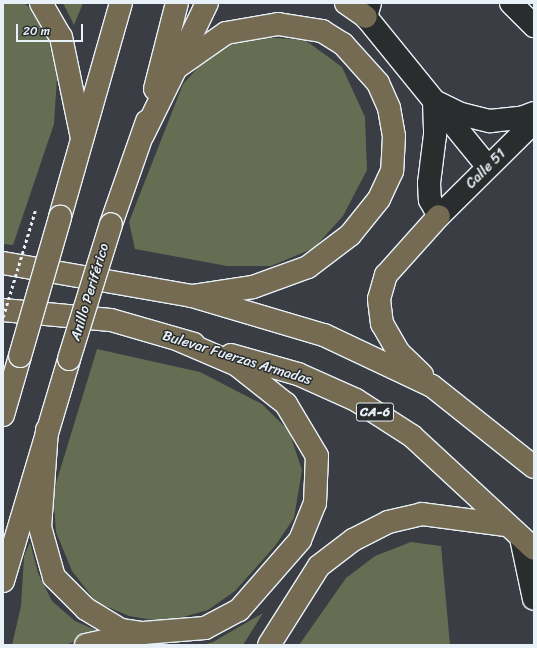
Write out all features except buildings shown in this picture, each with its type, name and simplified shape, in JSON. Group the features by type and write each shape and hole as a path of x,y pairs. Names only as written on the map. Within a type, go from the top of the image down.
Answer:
{"highway":[{"path":"41,3 61,37 83,142"},
{"path":"3,415 83,142 121,3"},
{"name":"Anillo Periférico","path":"3,581 47,430 111,224 143,135 177,3"},
{"path":"143,135 207,3"},
{"path":"346,3 362,8"},
{"path":"176,68 226,33 278,24 322,31 343,44 378,83 389,108 394,136 392,171 379,199 350,235 308,267 253,287 192,296"},
{"path":"439,216 386,275 379,299 382,324 396,347 432,386 534,467"},
{"path":"6,264 192,296 324,335 432,386"},
{"name":"Bulevar Fuerzas Armadas","path":"3,310 111,320 298,374 356,400 412,436 520,537"},
{"path":"86,645 144,633 205,628 239,610 300,540 315,503 317,456 286,404 237,364 179,340"},
{"path":"47,430 40,527 54,577 86,608 121,630 144,633"},
{"path":"269,645 319,566 353,540 388,522 422,514 520,537"}],"street":[{"path":"511,3 534,26"},
{"path":"362,8 434,101 488,167"},
{"path":"434,101 461,114 490,121 521,118 534,113"},
{"path":"434,101 435,135 429,182 430,200 439,216"},
{"name":"Calle 51","path":"439,216 534,122"},
{"path":"520,537 534,599"}],"path":[{"path":"3,317 35,211"}],"green space":[{"path":"3,3 24,3 30,8 48,37 57,77 54,124 13,245 3,244"},
{"path":"63,3 83,3 74,25"},
{"path":"262,37 305,40 342,67 365,117 367,170 343,216 314,248 271,266 227,266 135,249 129,222 183,84 216,48"},
{"path":"97,349 200,372 262,404 289,431 302,470 294,518 275,546 235,591 208,610 165,622 129,616 96,602 72,571 56,532 53,493"},
{"path":"30,542 38,573 52,601 75,621 98,631 66,645 12,645 21,606 24,556"},
{"path":"411,542 441,546 450,645 299,645 346,578 375,556"},
{"path":"263,613 243,645 203,645 213,642"}]}
